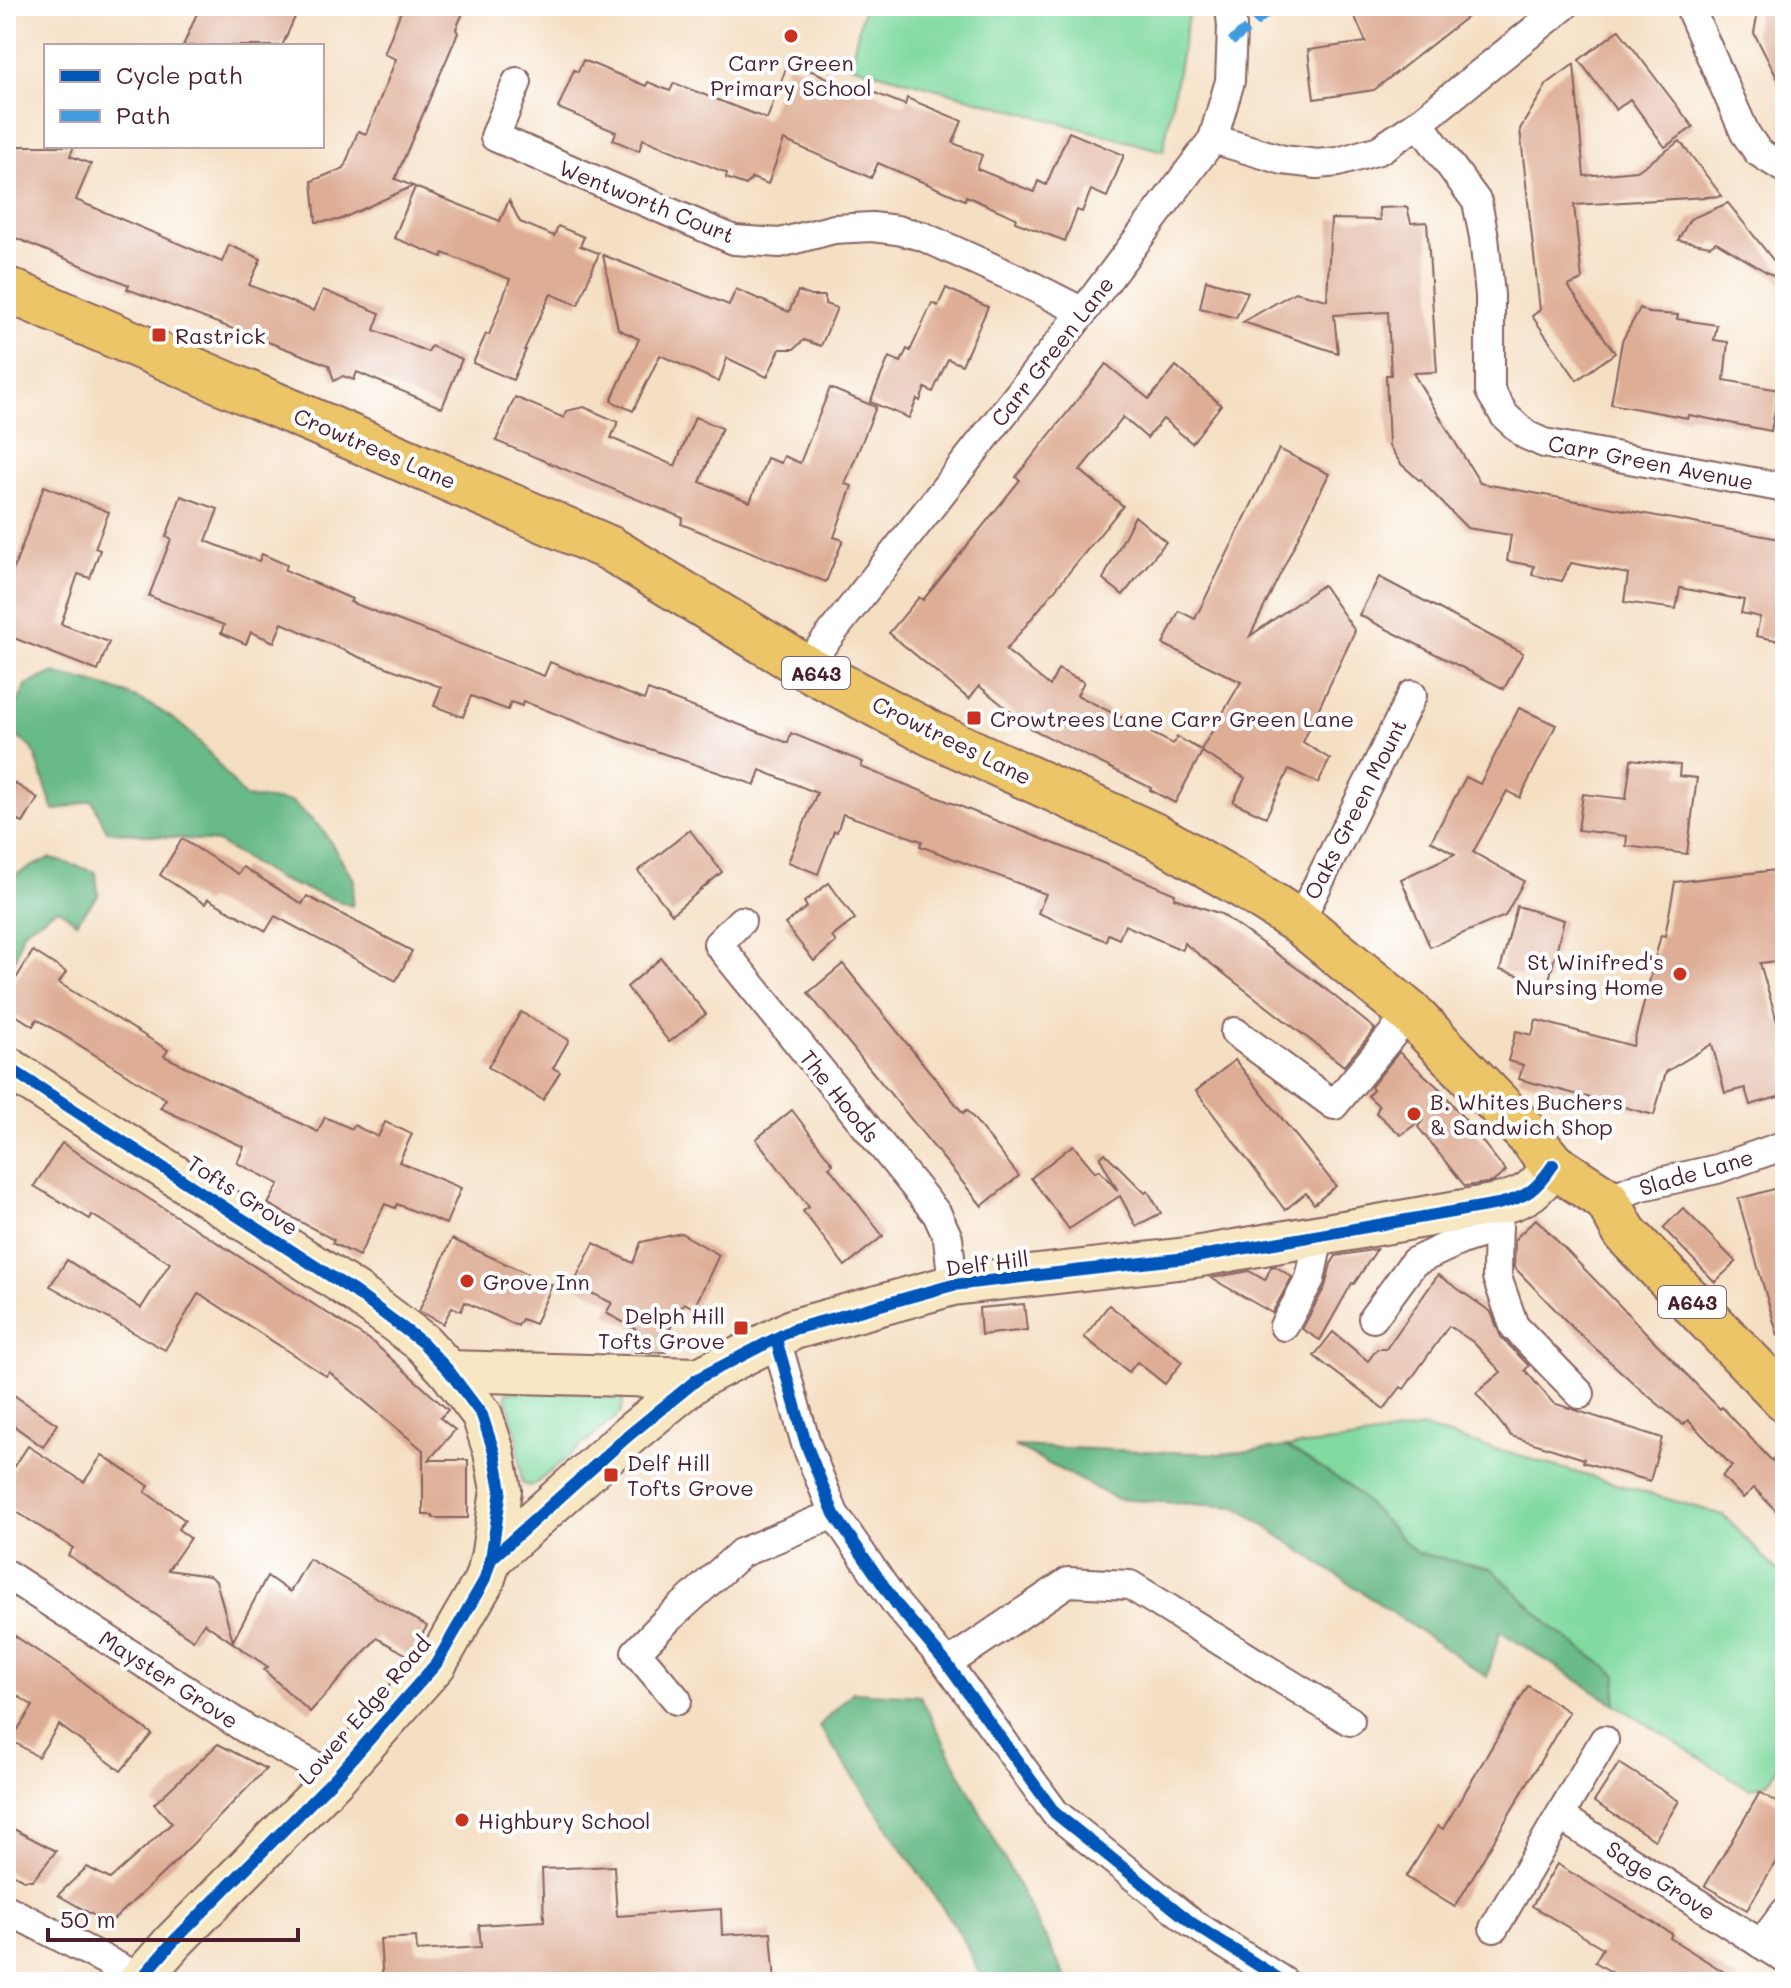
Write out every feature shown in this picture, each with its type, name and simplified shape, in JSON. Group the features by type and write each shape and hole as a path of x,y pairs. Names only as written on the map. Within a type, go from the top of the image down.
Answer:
{"main road":[{"name":"Crowtrees Lane","path":"6,289 609,548 805,667 932,734 1156,836 1299,922 1410,1013 1531,1138 1553,1165 1607,1200"},
{"name":"A643","path":"1607,1200 1625,1233 1785,1399"}],"street":[{"name":"Carr Green Lane","path":"805,667 1083,312 1213,139 1230,81 1230,6"},
{"path":"1213,139 1283,160 1317,164 1338,162 1379,150 1419,123 1564,6"},
{"path":"1689,6 1745,133 1758,152 1785,169"},
{"name":"Wentworth Court","path":"517,82 495,137 734,240 780,243 834,229 872,227 897,230 922,236 1083,312"},
{"name":"Carr Green Avenue","path":"1419,123 1477,202 1490,295 1490,391 1505,416 1526,435 1544,443 1785,488"},
{"name":"Oaks Green Mount","path":"1299,922 1412,695"},
{"name":"The Hoods","path":"741,921 718,944 937,1214 948,1238 953,1285"},
{"path":"1235,1032 1334,1105 1410,1013"},
{"name":"Tofts Grove","path":"6,1066 355,1292 423,1343 449,1371"},
{"name":"Slade Lane","path":"1607,1200 1638,1187 1717,1169 1785,1145"},
{"name":"Delf Hill","path":"491,1559 628,1436 699,1378 794,1329 953,1285 1122,1267 1319,1237 1498,1216 1514,1200 1538,1187 1553,1165"},
{"path":"1373,1318 1414,1262 1461,1240 1498,1216"},
{"path":"1498,1216 1497,1277 1514,1326 1580,1394"},
{"path":"1284,1326 1310,1279 1319,1237"},
{"path":"776,1339 806,1444 834,1514 897,1605 947,1664 1055,1813 1192,1923 1284,1982"},
{"path":"449,1371 699,1378"},
{"name":"Lower Edge Road","path":"139,1980 336,1777 436,1664 484,1581 491,1559 501,1490 494,1452 482,1415 449,1371"},
{"path":"677,1700 636,1652 741,1553 834,1514"},
{"name":"Mayster Grove","path":"6,1574 246,1729 336,1777"},
{"path":"947,1664 1068,1582 1130,1585 1350,1721"},
{"path":"1494,1928 1604,1740"},
{"name":"Sage Grove","path":"1560,1816 1773,1952 1785,1912"},
{"path":"6,1909 139,1980"}],"green space":[{"path":"864,6 1190,6 1163,151 850,65"},
{"path":"52,673 107,687 158,709 196,738 245,797 292,802 322,829 354,880 352,906 278,879 217,842 107,831 92,800 54,811 33,749 6,728 26,685"},
{"path":"49,858 96,872 98,896 76,922 58,908 23,931 15,960 6,965 6,879"},
{"path":"507,1392 618,1393 623,1405 620,1414 535,1484 528,1486 522,1483 517,1437"},
{"path":"1422,1428 1723,1515 1785,1579 1785,1753 1769,1782 1749,1789 1615,1704 1617,1675 1555,1630 1492,1569 1416,1553 1351,1487 1287,1447"},
{"path":"1014,1446 1220,1454 1287,1447 1351,1487 1416,1553 1492,1569 1555,1630 1617,1675 1615,1704 1500,1631 1487,1677 1237,1507 1117,1499"},
{"path":"853,1692 920,1696 1068,1982 983,1982 963,1938 819,1726"}],"building":[{"path":"200,6 269,6 295,17 283,44 184,44"},
{"path":"403,6 466,6 456,29 458,33 395,179 413,186 339,220 316,222 312,181 344,168 358,131 366,134 396,59 384,54"},
{"path":"1350,6 1481,6 1374,90 1314,99 1308,50 1366,42"},
{"path":"1759,6 1785,6 1785,93 1754,33"},
{"path":"1619,30 1693,127 1665,147 1630,99 1616,110 1579,60"},
{"path":"583,60 646,86 648,82 670,91 674,83 767,119 788,63 858,93 860,87 905,105 907,98 962,121 953,143 982,155 977,169 1034,192 1038,181 1046,185 1069,132 1124,155 1107,197 1091,190 1082,212 1077,210 1065,241 1015,222 1016,218 966,196 965,200 878,163 871,178 784,140 768,184 752,178 746,185 726,178 727,173 643,139 639,151 613,140 616,132 558,108 574,70 578,72"},
{"path":"1574,64 1584,176 1637,171 1680,141 1722,196 1574,205 1582,280 1568,286 1615,353 1577,380 1532,316 1540,310 1520,129 1547,84"},
{"path":"6,146 73,148 70,156 91,164 76,200 222,262 229,245 261,259 249,285 314,311 323,290 380,313 374,330 428,352 431,346 462,359 442,408 357,372 354,380 343,376 334,381 329,365 127,289 129,285 6,234"},
{"path":"415,187 500,221 509,200 520,222 554,236 558,226 584,237 580,246 599,253 578,305 551,294 513,380 473,363 486,334 489,335 510,279 394,238"},
{"path":"1728,203 1785,275 1785,283 1716,242 1710,246 1678,240 1690,219"},
{"path":"1407,207 1411,223 1427,222 1437,372 1413,373 1480,483 1785,540 1785,642 1756,636 1760,617 1741,613 1744,600 1680,588 1676,609 1624,602 1628,574 1571,563 1562,581 1532,575 1534,566 1507,561 1511,535 1467,528 1421,479 1401,464 1389,446 1386,375 1391,375 1388,312 1334,315 1338,353 1243,322 1295,292 1327,300 1331,219 1380,220 1379,208"},
{"path":"603,255 729,305 736,289 789,312 798,291 811,296 825,296 825,304 837,308 821,346 804,340 794,349 780,349 767,377 727,358 719,382 660,355 633,411 611,401 639,339 618,329"},
{"path":"1206,280 1248,292 1236,318 1200,308"},
{"path":"946,288 988,307 962,365 948,359 933,392 925,388 909,418 870,402 889,357 901,362 907,349 910,351 932,303 938,306"},
{"path":"1640,308 1649,313 1678,315 1677,319 1717,325 1714,340 1728,342 1724,380 1779,390 1771,431 1611,404 1622,341"},
{"path":"1106,364 1149,399 1176,366 1221,405 1192,443 1163,419 1147,438 1123,417 1080,470 1123,506 1006,650 1050,686 1058,669 1084,682 1077,695 1173,744 1177,737 1201,750 1241,682 1163,644 1179,611 1195,619 1279,449 1329,474 1250,636 1323,585 1355,631 1303,742 1330,759 1318,783 1289,769 1266,817 1233,802 1245,778 1202,752 1175,803 1032,729 979,686 969,699 889,633 919,597 923,600 1020,480 1016,477"},
{"path":"830,388 876,407 845,484 852,486 834,537 843,540 826,582 681,524 683,518 496,441 515,397 564,418 566,411 584,407 618,422 611,438 675,466 695,417 722,428 700,482 750,502 767,458 781,463 784,456 800,463"},
{"path":"44,486 109,512 95,548 100,550 90,578 78,574 61,624 109,642 98,671 6,635 6,590"},
{"path":"181,496 218,509 206,541 259,561 262,554 287,565 285,570 352,599 350,602 544,676 550,662 644,700 648,690 788,743 791,733 863,762 861,767 1098,861 1175,894 1174,898 1221,914 1322,986 1375,1029 1344,1066 1184,943 1182,950 1125,925 1119,939 1108,934 1106,941 1038,913 1046,894 920,846 922,841 843,814 818,874 788,862 817,793 760,770 755,785 618,738 523,701 522,706 511,702 508,710 471,696 463,717 434,706 441,687 359,657 282,623 274,642 251,632 246,644 221,633 224,625 149,596 171,539 166,537"},
{"path":"1135,516 1166,542 1123,595 1103,579"},
{"path":"1379,577 1523,653 1504,689 1359,615"},
{"path":"1519,708 1556,725 1520,798 1507,791 1473,852 1524,881 1505,916 1430,947 1401,879 1455,854 1431,841 1466,777 1480,784"},
{"path":"1631,759 1680,765 1679,776 1697,778 1687,854 1626,846 1627,836 1578,830 1583,794 1626,799"},
{"path":"6,778 38,798 23,823 6,812"},
{"path":"690,830 722,872 672,914 638,871"},
{"path":"182,839 238,874 243,867 302,904 307,896 412,951 396,981 275,916 266,931 208,899 205,904 160,875"},
{"path":"1785,869 1785,960 1760,963 1777,1021 1785,1019 1785,1095 1750,1105 1745,1088 1725,1093 1712,1044 1666,1072 1654,1115 1519,1079 1523,1065 1508,1061 1516,1031 1532,1035 1536,1020 1633,1046 1661,935 1665,936 1675,882"},
{"path":"829,883 855,919 832,937 836,942 814,961 785,924 807,907 804,902"},
{"name":"St Winifred's Nursing Home","path":"1517,906 1564,920 1548,984 1500,970"},
{"path":"33,951 66,972 59,983 168,1050 164,1056 318,1132 325,1117 352,1129 354,1125 378,1137 385,1122 412,1134 399,1162 461,1188 446,1224 397,1204 395,1208 385,1204 359,1256 268,1204 279,1184 237,1163 244,1147 160,1108 166,1099 37,1019 33,1026 6,1009 6,995"},
{"path":"661,958 706,1014 669,1042 627,987"},
{"path":"843,964 963,1113 967,1110 1019,1176 982,1206 808,993"},
{"path":"521,1012 569,1040 553,1068 560,1072 543,1100 488,1067"},
{"path":"1399,1052 1441,1090 1506,1171 1493,1182 1465,1186 1418,1127 1424,1118 1401,1135 1376,1113 1379,1106 1368,1096 1373,1090 1371,1087"},
{"path":"1235,1060 1336,1186 1314,1204 1306,1193 1285,1210 1196,1091"},
{"path":"792,1110 833,1164 829,1167 883,1236 845,1266 803,1211 809,1207 756,1139"},
{"path":"62,1143 374,1343 448,1410 440,1418 455,1430 429,1460 468,1460 468,1518 423,1515 423,1450 329,1372 326,1376 203,1296 198,1294 165,1350 50,1286 67,1260 141,1308 170,1263 92,1215 90,1219 34,1186"},
{"path":"1073,1145 1095,1172 1099,1170 1118,1191 1100,1158 1105,1153 1145,1193 1148,1191 1161,1213 1136,1226 1120,1196 1069,1229 1031,1178"},
{"path":"1785,1186 1785,1335 1778,1336 1738,1199"},
{"path":"1683,1208 1736,1262 1715,1282 1663,1228"},
{"path":"1536,1219 1772,1461 1785,1437 1785,1520 1754,1488 1743,1498 1722,1476 1732,1466 1688,1420 1683,1425 1640,1389 1573,1328 1514,1267 1515,1239"},
{"path":"681,1233 719,1255 694,1308 684,1303 667,1334 666,1352 635,1352 636,1329 606,1313 612,1303 573,1284 594,1243 633,1263 641,1242"},
{"name":"Grove Inn","path":"452,1239 552,1285 535,1324 522,1319 518,1326 465,1302 461,1311 452,1307 443,1324 419,1311"},
{"path":"1377,1249 1352,1283 1320,1340 1302,1329 1325,1287 1336,1256"},
{"path":"1275,1266 1292,1277 1272,1313 1211,1278 1249,1271 1265,1280 1271,1267"},
{"path":"1438,1275 1491,1312 1501,1337 1529,1366 1525,1370 1553,1403 1662,1438 1650,1481 1583,1462 1584,1459 1511,1436 1476,1393 1501,1372 1473,1342 1449,1326 1404,1389 1401,1387 1384,1409 1314,1356 1333,1332 1368,1361 1377,1349 1386,1349"},
{"path":"1024,1304 1027,1330 981,1335 979,1308"},
{"path":"1109,1305 1182,1362 1165,1384 1137,1362 1129,1372 1084,1337"},
{"path":"6,1390 57,1424 43,1447 6,1420"},
{"path":"28,1446 84,1482 102,1455 149,1486 145,1492 185,1520 178,1529 190,1538 168,1570 209,1576 216,1581 233,1641 267,1576 290,1592 309,1559 427,1626 409,1656 377,1638 310,1712 264,1670 268,1667 204,1623 193,1640 68,1555 73,1548 6,1505 6,1480"},
{"path":"6,1630 152,1734 121,1771 59,1725 38,1757 11,1740 33,1706 6,1688"},
{"path":"1528,1686 1569,1712 1455,1907 1406,1877 1438,1826 1443,1829"},
{"path":"218,1744 266,1769 173,1864 109,1924 58,1895 87,1867 110,1879 172,1823 154,1804"},
{"path":"1619,1763 1679,1801 1655,1840 1594,1802"},
{"path":"1760,1792 1785,1808 1785,1846 1747,1910 1705,1886"},
{"path":"6,1825 56,1851 33,1880 24,1880 6,1871"},
{"path":"1557,1864 1672,1934 1670,1938 1740,1982 1628,1982 1595,1962 1603,1948 1532,1906"},
{"path":"614,1866 617,1916 721,1909 722,1935 771,1932 775,1982 383,1982 380,1939 416,1937 417,1951 481,1947 479,1925 544,1921 542,1869"}],"marked path":[{"path":"1231,42 1275,6"}],"cycle path":[{"path":"6,1066 355,1292 423,1343 482,1415 494,1452 501,1490 491,1559 484,1581 436,1664 336,1777 173,1942 138,1982"},
{"path":"491,1559 628,1436 699,1378 794,1329 953,1285 1195,1257 1498,1204 1530,1191 1553,1165"},
{"path":"776,1339 806,1444 834,1514 897,1605 947,1664 1055,1813 1192,1923 1284,1982"}],"place":[{"name":"Carr Green Primary School","path":"791,36"},
{"name":"Rastrick","path":"159,335"},
{"name":"Crowtrees Lane Carr Green Lane","path":"974,718"},
{"name":"St Winifred's Nursing Home","path":"1680,974"},
{"name":"B. Whites Buchers & Sandwich Shop","path":"1414,1114"},
{"name":"Grove Inn","path":"467,1281"},
{"name":"Delph Hill Tofts Grove","path":"741,1328"},
{"name":"Delf Hill Tofts Grove","path":"611,1475"},
{"name":"Highbury School","path":"462,1820"}]}
